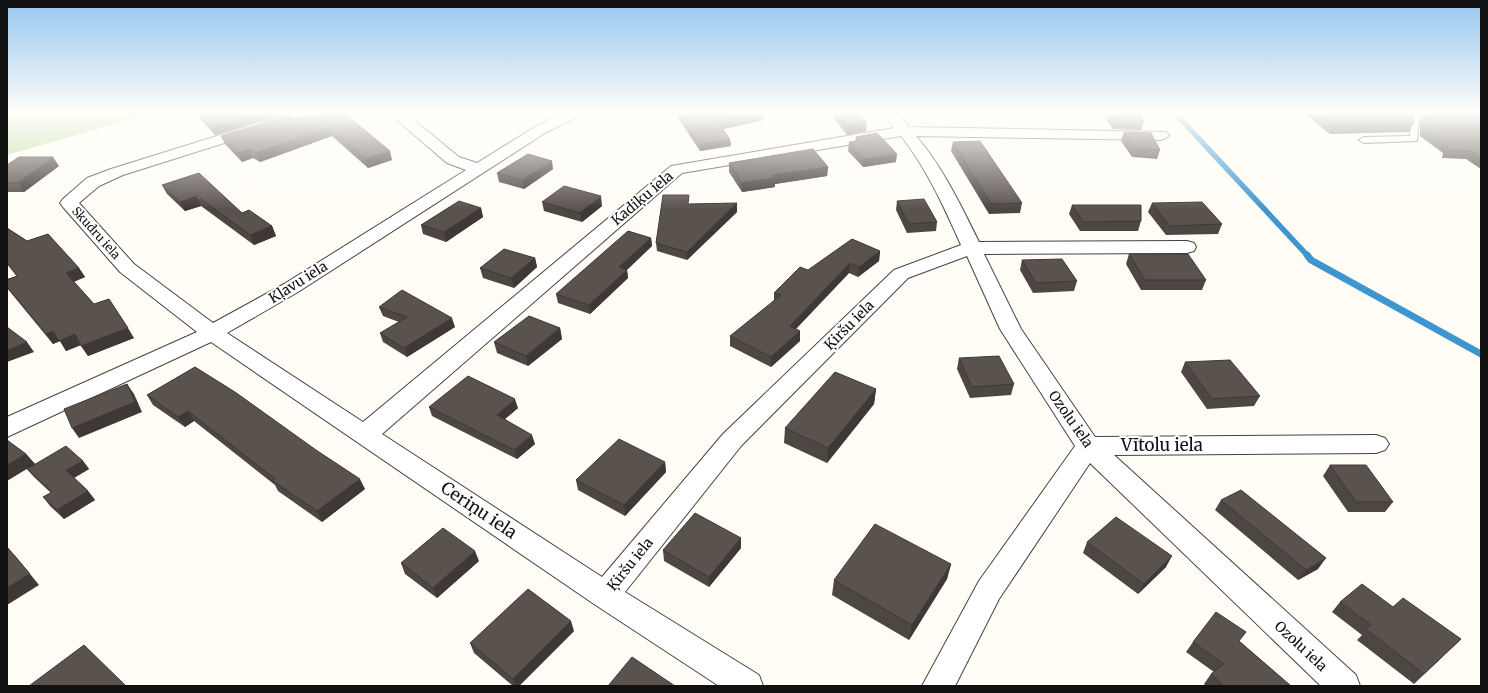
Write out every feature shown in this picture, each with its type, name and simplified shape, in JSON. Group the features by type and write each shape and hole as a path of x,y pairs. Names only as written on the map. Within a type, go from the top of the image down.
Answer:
{"street":[{"name":"Skudru iela","path":"205,144 117,172 93,182 69,203 127,268 212,333"},
{"path":"434,144 453,160 477,168"},
{"name":"Kļavu iela","path":"7,428 35,413 212,333 291,288 516,144"},
{"name":"Kadiķu iela","path":"365,434 677,169 824,144"},
{"name":"Ozolu iela","path":"915,144 923,154 952,206 1011,329 1088,446 1344,686"},
{"name":"Ķiršu iela","path":"605,595 732,440 901,274 972,248 1187,247"},
{"name":"Ceriņu iela","path":"212,333 605,595 746,686"},
{"name":"Vītolu iela","path":"1088,446 1376,444"},
{"path":"938,686 989,590 1088,446"}],"green space":[{"path":"7,144 44,144 7,155"}],"building":[{"path":"229,144 281,144 256,153 249,149 238,153"},
{"path":"349,144 382,144 390,151 365,159"},
{"path":"851,144 888,144 897,154 863,159"},
{"path":"954,144 982,144 1022,203 991,204"},
{"path":"1132,144 1157,144 1160,150 1135,148"},
{"path":"1481,144 1481,158 1471,151 1447,150 1448,145"},
{"path":"813,149 828,167 773,175 775,178 742,183 729,163"},
{"path":"528,154 552,161 522,180 497,173"},
{"path":"19,157 53,157 18,183 7,183 7,165"},
{"path":"199,173 242,213 249,210 272,226 250,235 197,196 180,202 162,185"},
{"path":"564,186 601,196 580,213 542,202"},
{"path":"663,195 689,195 688,204 737,203 687,252 656,243"},
{"path":"924,199 937,222 909,224 897,201"},
{"path":"459,201 481,208 444,232 421,225"},
{"path":"1202,202 1222,224 1170,226 1152,203"},
{"path":"1072,205 1141,205 1141,221 1083,222"},
{"path":"7,228 27,241 48,234 79,268 66,273 94,304 109,299 128,328 81,346 75,334 59,341 53,331 46,334 7,287 7,280 17,276 7,263"},
{"path":"628,231 651,238 619,267 627,270 589,305 556,294"},
{"path":"852,239 880,251 859,267 850,263 790,326 800,331 771,357 730,336 781,295 774,293 800,267 808,270"},
{"path":"504,249 535,258 511,278 480,268"},
{"path":"1129,254 1188,254 1206,280 1145,280"},
{"path":"1062,259 1077,281 1036,283 1022,260"},
{"path":"402,290 452,318 404,348 380,333 407,317 379,307"},
{"path":"529,316 560,328 526,356 494,342"},
{"path":"7,327 27,342 7,350"},
{"path":"999,356 1014,384 972,387 959,358"},
{"path":"1230,360 1260,396 1212,399 1185,362"},
{"path":"195,367 235,392 316,450 360,479 317,511 273,481 275,479 188,411 178,417 147,395"},
{"path":"835,372 876,389 828,448 785,428"},
{"path":"468,376 515,399 497,415 532,435 514,450 429,407"},
{"path":"127,384 135,402 72,428 64,409"},
{"path":"619,439 665,462 624,505 576,480"},
{"path":"7,440 26,454 7,465"},
{"path":"66,446 83,461 66,470 88,491 57,510 43,497 52,492 27,469"},
{"path":"1330,465 1366,465 1393,502 1356,502"},
{"path":"1241,490 1326,558 1306,570 1221,500"},
{"path":"695,513 741,538 709,577 663,550"},
{"path":"1116,517 1172,556 1144,584 1087,542"},
{"path":"875,524 951,564 912,625 834,580"},
{"path":"443,528 475,551 433,588 401,563"},
{"path":"7,547 30,574 7,588"},
{"path":"1362,584 1393,607 1403,598 1461,639 1424,674 1366,629 1371,625 1340,602"},
{"path":"528,589 571,621 513,679 470,643"},
{"path":"1216,612 1246,632 1239,641 1291,686 1224,686 1211,674 1224,664 1193,642"},
{"path":"84,645 126,686 29,686"},
{"path":"632,657 675,686 608,686"}],"waterway":[{"path":"1204,144 1308,256"},
{"path":"1307,255 1311,260 1481,354"}]}
